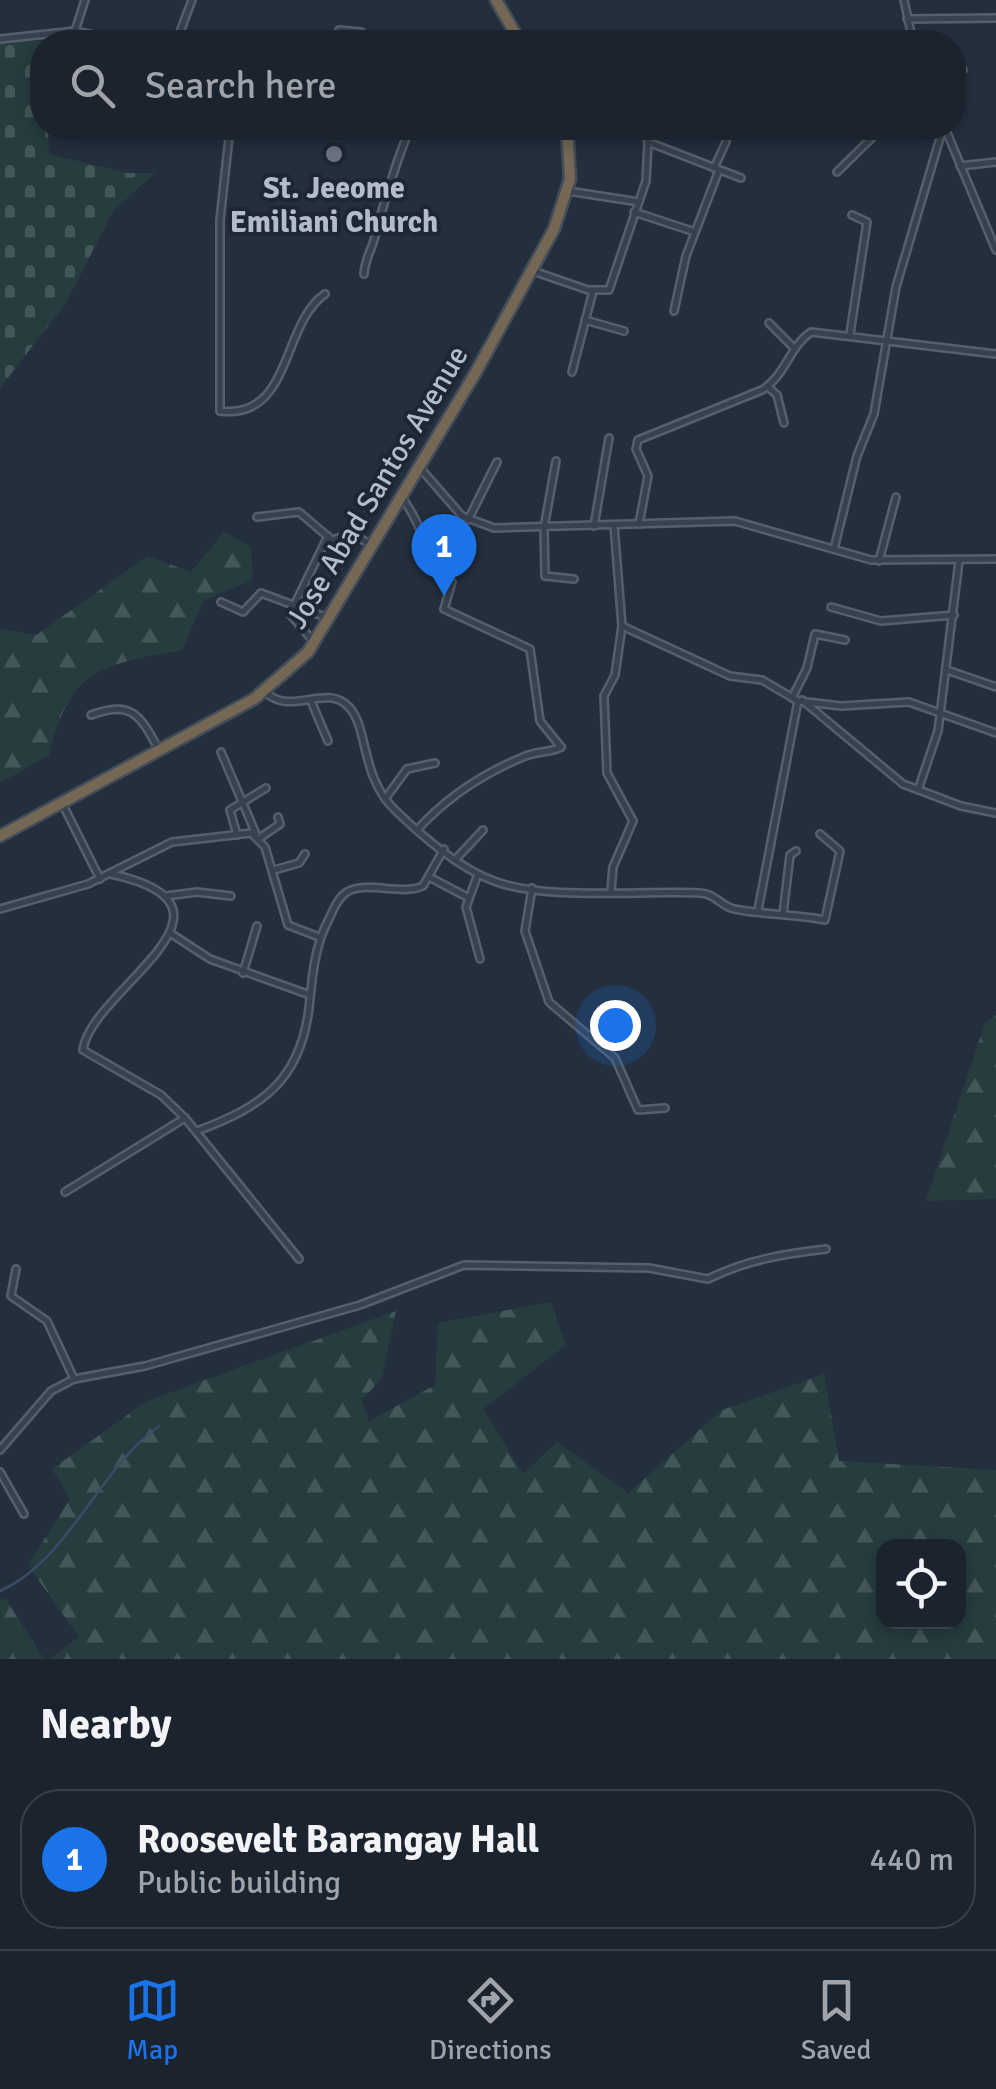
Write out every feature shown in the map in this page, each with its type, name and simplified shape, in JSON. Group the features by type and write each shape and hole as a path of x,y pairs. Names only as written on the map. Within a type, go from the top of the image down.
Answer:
{"highway":[{"path":"500,3 514,30"},
{"name":"Jose Abad Santos Avenue","path":"0,836 264,692 314,644 533,271 567,190 571,164 568,140"}],"street":[{"path":"74,30 85,0"},
{"path":"183,30 192,0"},
{"path":"904,0 910,30"},
{"path":"908,20 996,18"},
{"path":"0,39 30,35"},
{"path":"228,140 220,220 220,411 246,408 273,390 304,313 325,294"},
{"path":"364,274 366,254 405,140"},
{"path":"836,172 869,140"},
{"path":"834,550 857,456 874,414 896,288 940,140"},
{"path":"949,140 996,250"},
{"path":"533,271 593,291 609,290 646,181 648,142 740,178"},
{"path":"674,311 695,232 726,142"},
{"path":"960,166 996,162"},
{"path":"567,190 639,202"},
{"path":"634,212 695,232"},
{"path":"850,334 867,222 852,215"},
{"path":"572,372 593,291"},
{"path":"586,320 624,331"},
{"path":"769,322 795,349"},
{"path":"640,524 648,476 636,449 638,440 768,387 779,378 795,349 811,332 996,354"},
{"path":"768,387 777,395 784,423"},
{"path":"594,526 609,438"},
{"path":"556,461 544,528 545,576 574,579"},
{"path":"468,520 497,462"},
{"path":"419,467 468,520 494,528 753,523 879,561 996,560"},
{"path":"401,497 413,511 433,560 452,582 444,608 530,649 540,721 560,747 540,750 472,782 444,802 417,830"},
{"path":"879,561 896,498"},
{"path":"257,517 299,512 335,541 354,535 373,545"},
{"path":"611,891 613,867 633,821 607,772 604,696 615,674 622,626 614,524"},
{"path":"314,644 290,614 328,536"},
{"path":"918,790 940,712 958,561"},
{"path":"221,602 243,612 259,593 330,619"},
{"path":"831,607 881,621 954,615"},
{"path":"622,626 730,676 762,680 797,700 870,753 894,779 996,813"},
{"path":"758,910 797,700 815,634 845,640"},
{"path":"947,670 996,687"},
{"path":"264,692 278,702 330,696 351,708 368,770 385,799 417,830 478,874 532,888 704,892 728,907 827,918 840,851 820,834"},
{"path":"797,700 840,706 909,702 996,733"},
{"path":"311,701 328,741"},
{"path":"90,714 114,707 136,715 158,750"},
{"path":"222,752 274,870 288,925 320,937"},
{"path":"385,799 407,769 436,764"},
{"path":"238,835 230,810 266,788"},
{"path":"61,800 100,879"},
{"path":"0,909 100,879 172,842 258,836 280,824 278,816"},
{"path":"456,859 483,830"},
{"path":"197,1131 243,1114 289,1071 303,1040 320,937 348,891 408,891 431,878 444,849"},
{"path":"783,914 790,855 796,852"},
{"path":"274,870 299,863 305,854"},
{"path":"112,874 142,882 166,896 197,892 231,896"},
{"path":"478,874 467,897 480,959"},
{"path":"431,878 467,897"},
{"path":"532,888 525,930 552,1008 615,1058 638,1110 664,1108"},
{"path":"166,896 172,915 170,934 146,970 108,1000 83,1050 161,1096 185,1118 298,1259"},
{"path":"243,973 257,926"},
{"path":"170,934 203,956 310,995"},
{"path":"65,1192 185,1118"},
{"path":"0,1450 51,1391 74,1379 145,1366 360,1305 464,1265 649,1268 708,1280 744,1263 826,1248"},
{"path":"16,1268 11,1296 47,1321 74,1379"},
{"path":"0,1472 24,1514"}],"green space":[{"path":"30,41 30,140 48,140 49,154 127,173 155,173 113,211 66,303 0,388 0,42"},
{"path":"224,532 251,547 253,580 204,600 182,650 130,660 93,676 67,704 49,755 0,783 0,629 36,635 148,556 191,572"},
{"path":"996,1015 996,1199 926,1201 985,1023"},
{"path":"550,1302 566,1345 483,1409 523,1474 557,1442 628,1493 722,1410 824,1374 839,1461 996,1470 996,1659 49,1659 79,1637 28,1565 70,1499 52,1469 147,1401 396,1311 382,1378 362,1400 369,1421 435,1385 438,1323"},
{"path":"5,1598 44,1659 0,1659 0,1599"}],"waterway":[{"path":"0,1591 46,1558 118,1466 159,1426"}],"place":[{"name":"St. Jeeome Emiliani Church","path":"334,154"},
{"name":"Roosevelt Barangay Hall","path":"444,596"}]}
